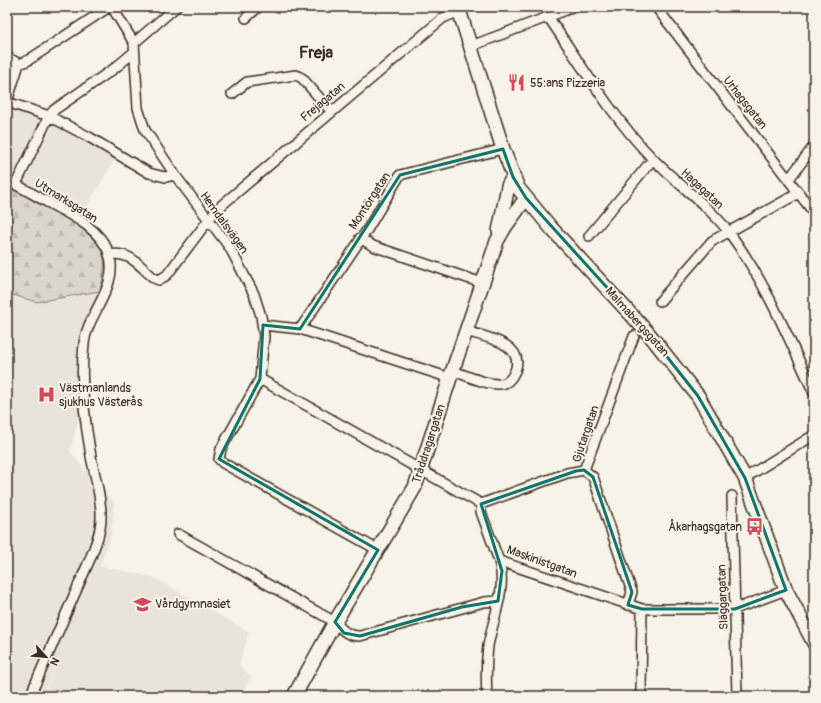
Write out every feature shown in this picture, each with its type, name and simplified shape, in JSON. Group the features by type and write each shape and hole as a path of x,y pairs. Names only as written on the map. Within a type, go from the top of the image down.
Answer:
{"main road":[{"name":"Malmabergsgatan","path":"459,9 513,178 526,198 585,266 649,334 686,379 708,412 745,478 786,590 814,644"},
{"name":"Tråddragargatan","path":"294,696 335,622 415,487 422,470 451,374 497,241 508,186 513,178"},
{"name":"Tråddragargatan","path":"497,241 526,198"}],"street":[{"name":"Hemdalsvägen","path":"110,7 134,47 140,117 145,130 174,176 230,248 258,303 263,325 260,379 222,449 219,459 378,550"},
{"path":"19,64 27,61 110,7"},
{"path":"11,182 49,116 54,110 114,68 176,7"},
{"path":"246,18 258,7"},
{"path":"471,46 549,18 559,10 574,7"},
{"name":"Urhagsgatan","path":"656,7 814,213"},
{"name":"Frejagatan","path":"208,219 216,210 331,111 443,18 459,9"},
{"name":"Hagagatan","path":"549,18 626,129 653,159 730,232 745,253 761,282 814,393"},
{"path":"7,57 19,64"},
{"path":"19,64 7,102 49,116 90,137 149,173 165,177 174,176"},
{"path":"232,94 247,82 296,75 302,78 331,111"},
{"path":"788,179 814,146"},
{"name":"Montörgatan","path":"300,329 360,238 367,230 400,175 503,149"},
{"path":"589,236 653,159"},
{"name":"Utmarksgatan","path":"11,182 74,217 95,233 106,246 109,255"},
{"path":"660,301 712,241 799,193"},
{"path":"30,696 90,559 97,539 101,518 100,499 88,436 84,386 84,349 87,330 107,290 110,279 109,255 120,253 130,257 154,278 159,280 167,275 208,219"},
{"path":"360,238 373,246 482,282"},
{"path":"263,325 300,329 451,374 491,384 506,383 515,372 517,357 513,350 505,344 466,331"},
{"name":"Gjutargatan","path":"628,605 632,592 628,577 593,477 584,470 634,336"},
{"path":"260,379 481,504 567,473 584,470"},
{"path":"745,478 814,435"},
{"name":"Släggargatan","path":"732,496 737,696"},
{"name":"Maskinistgatan","path":"481,504 481,512 499,561 642,609 735,609 786,590"},
{"path":"178,534 335,622 344,633 353,636 360,636 462,607 484,602 498,601"},
{"path":"487,696 488,648 502,581 499,561"},
{"path":"641,696 642,609"}],"highlighted area":[{"path":"503,149 513,177 526,198 649,334 698,396 745,478 786,590 735,609 642,609 628,605 632,592 593,477 584,470 576,471 481,504 502,571 498,601 462,607 360,636 344,633 335,622 378,550 219,459 260,379 263,325 300,329 400,175"}],"shaded area":[{"name":"Västmanlands sjukhus Västerås","path":"7,105 49,120 115,159 76,225 112,252 112,267 90,333 87,359 89,382 70,451 97,485 114,502 111,536 100,566 153,577 249,632 239,665 251,677 240,696 43,696 62,653 42,696 7,696"}],"green space":[{"path":"7,186 30,196 60,213 87,233 96,242 102,251 104,260 100,291 36,302 7,293"}],"place":[{"name":"55:ans Pizzeria","path":"517,83"},
{"name":"Västmanlands sjukhus Västerås","path":"46,395"},
{"name":"Åkarhagsgatan","path":"755,527"},
{"name":"Vårdgymnasiet","path":"142,604"}],"district":[{"name":"Freja","path":"316,53"}]}
